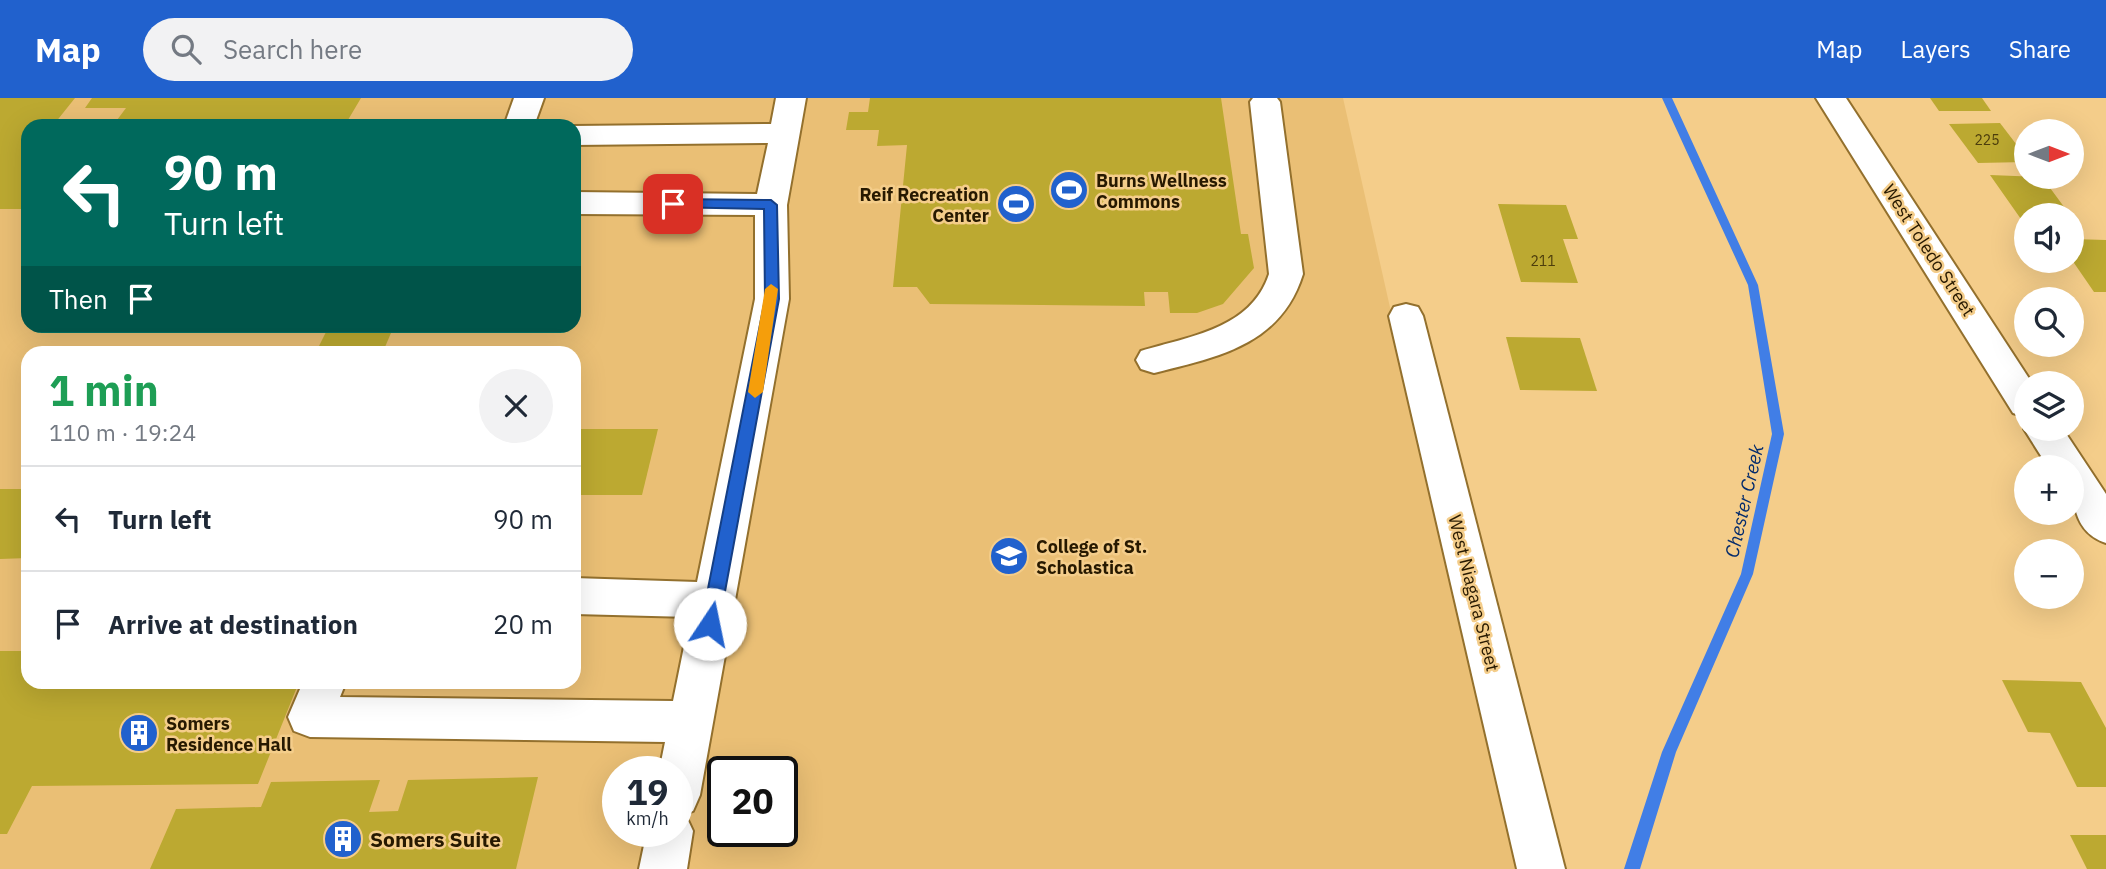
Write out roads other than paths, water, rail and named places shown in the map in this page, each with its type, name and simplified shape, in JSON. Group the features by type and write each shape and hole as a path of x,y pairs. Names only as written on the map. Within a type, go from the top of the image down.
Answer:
{"street":[{"path":"522,119 529,98"},
{"name":"West Toledo Street","path":"1831,98 2014,384"},
{"path":"1154,360 1208,347 1244,329 1283,293 1286,274 1265,102"},
{"path":"581,134 788,116 771,205 772,299 685,756"},
{"path":"581,203 771,205"},
{"name":"West Niagara Street","path":"1406,316 1541,869"},
{"path":"2084,493 2106,527"},
{"path":"581,596 715,600"},
{"path":"322,689 310,717 692,722"},
{"path":"663,869 667,847"}],"waterway":[{"name":"Chester Creek","path":"1632,869 1669,752 1747,574 1778,434 1753,285 1667,98"}],"place":[{"name":"Burns Wellness Commons","path":"1069,190"},
{"name":"Reif Recreation Center","path":"1016,204"},
{"name":"College of St. Scholastica","path":"1009,556"},
{"name":"Somers Residence Hall","path":"139,733"},
{"name":"Somers Suite","path":"343,839"}]}
